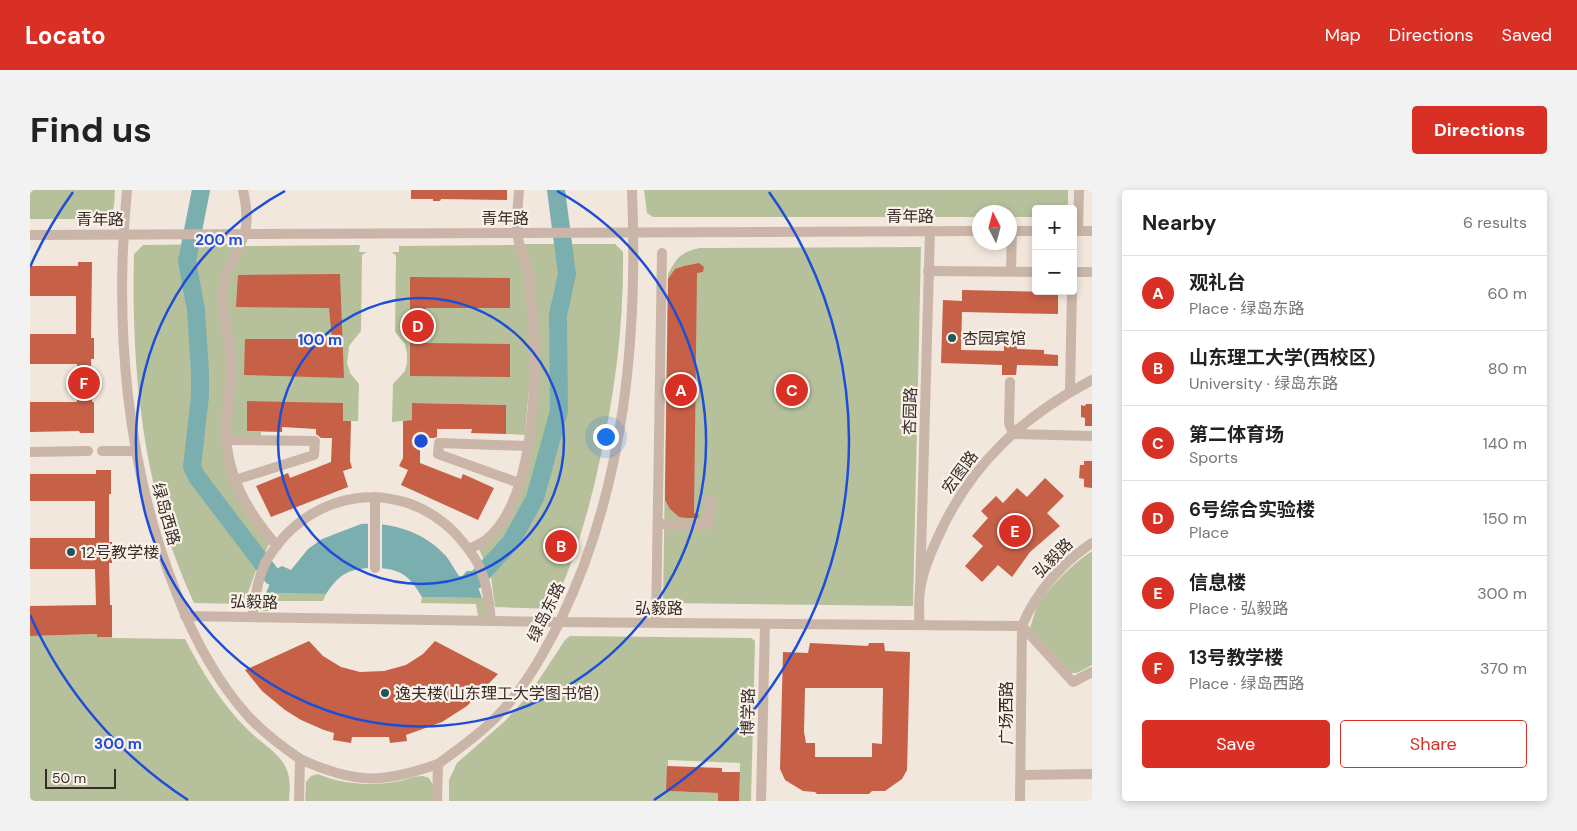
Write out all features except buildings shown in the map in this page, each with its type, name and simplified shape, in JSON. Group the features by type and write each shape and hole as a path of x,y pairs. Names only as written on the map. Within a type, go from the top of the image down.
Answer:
{"street":[{"name":"绿岛西路","path":"127,190 123,295 125,352 136,451 150,519 167,570 185,616 202,652 223,684 248,716 278,744 300,759 327,772 350,778 393,777 438,764"},
{"path":"243,190 247,222 244,234 226,274 223,290 223,308 232,377 227,420 227,440 235,480 242,498 251,514 277,546"},
{"path":"469,549 486,540 500,523 512,502 528,446 534,393 534,326 528,271 518,233 519,190"},
{"name":"绿岛东路","path":"438,764 502,712 528,679 559,622 588,555 602,514 614,460 630,354 634,232 632,190"},
{"path":"1077,217 1079,190"},
{"name":"杏园路","path":"920,591 930,231"},
{"name":"青年路","path":"30,235 972,231"},
{"path":"1017,231 1032,231"},
{"path":"1077,231 1092,231"},
{"path":"1011,250 1011,271"},
{"path":"656,623 662,253"},
{"path":"928,270 1032,272"},
{"path":"1077,272 1092,272"},
{"path":"1070,391 1072,295"},
{"name":"宏图路","path":"919,625 920,591 930,555 946,518 966,486 989,457 1041,410 1070,391 1092,380"},
{"path":"1010,382 1009,423 1013,434 1092,436"},
{"path":"227,440 315,442 314,455 235,480"},
{"path":"518,483 438,454 439,443 528,446"},
{"path":"102,451 136,451"},
{"path":"30,452 88,452"},
{"path":"375,497 375,568"},
{"path":"252,617 260,577 267,560 288,532 301,520 327,506 358,498 375,497 405,503 434,515 447,525 469,549 478,564 488,596 491,621"},
{"path":"658,524 708,525 710,500"},
{"name":"弘毅路","path":"185,616 559,622 1022,626 1037,597 1053,577 1092,543"},
{"name":"博学路","path":"761,801 765,624"},
{"path":"1022,626 1073,682 1091,675"},
{"name":"广场西路","path":"1020,801 1022,626"},
{"path":"299,801 300,759"},
{"path":"437,801 438,764"},
{"path":"1021,775 1092,774"}],"green space":[{"path":"30,190 115,190 114,207 111,214 104,219 30,219"},
{"path":"644,190 1068,190 1068,205 1032,205 1032,217 1017,217 1017,205 972,205 972,217 653,217 647,213"},
{"path":"236,244 225,265 226,352 234,488 247,514 271,540 255,573 244,604 194,603 163,519 152,476 144,432 138,388 135,343 134,254 143,245"},
{"path":"523,244 615,244 623,252 620,332 605,438 580,538 552,609 495,607 491,577 479,549 504,521 535,414"},
{"path":"360,245 359,252 367,252 362,255 361,331 349,346 347,363 350,373 359,384 358,421 343,421 247,402 247,431 261,432 261,436 229,435 225,304 227,281 243,246"},
{"path":"517,245 524,270 532,354 525,435 506,434 506,405 412,403 412,420 392,422 393,384 405,371 407,354 405,344 395,332 396,256 392,252 399,252 399,246"},
{"path":"921,247 913,606 663,603 668,274 674,263 688,251 700,248"},
{"path":"1092,551 1092,665 1077,673 1071,673 1030,628 1036,609 1046,593 1069,569"},
{"path":"263,593 326,594 323,601 268,601 269,611 259,611"},
{"path":"422,597 486,598 487,616 478,616 476,604 421,603"},
{"path":"97,634 98,637 113,638 185,639 205,675 229,709 284,764 289,777 289,801 30,801 30,636"},
{"path":"570,636 751,638 755,641 751,801 739,801 740,763 668,760 667,791 718,793 718,801 449,801 449,780 457,763 505,721 523,701 565,640"},
{"path":"318,774 358,784 390,783 423,776 429,778 433,785 433,801 305,801 306,782 311,776"}],"water":[{"path":"361,524 396,527 407,530 428,541 446,556 459,576 462,576 467,571 472,571 482,598 422,597 412,582 401,573 378,568 358,569 346,573 326,594 266,593 276,569 282,566 291,570 308,549 322,539"}],"pier":[{"path":"368,522 382,522 382,569 368,568"}],"waterway":[{"path":"201,190 187,261 196,310 200,372 200,396 192,467 197,477 272,576"},
{"path":"476,580 511,542 535,498 559,411 558,315 567,274 556,190"}],"place":[{"name":"6号综合实验楼","path":"418,326"},
{"name":"杏园宾馆","path":"952,338"},
{"name":"13号教学楼","path":"84,383"},
{"name":"观礼台","path":"681,390"},
{"name":"第二体育场","path":"792,390"},
{"name":"信息楼","path":"1015,531"},
{"name":"山东理工大学(西校区)","path":"561,546"},
{"name":"12号教学楼","path":"71,552"},
{"name":"逸夫楼(山东理工大学图书馆)","path":"385,693"}]}
